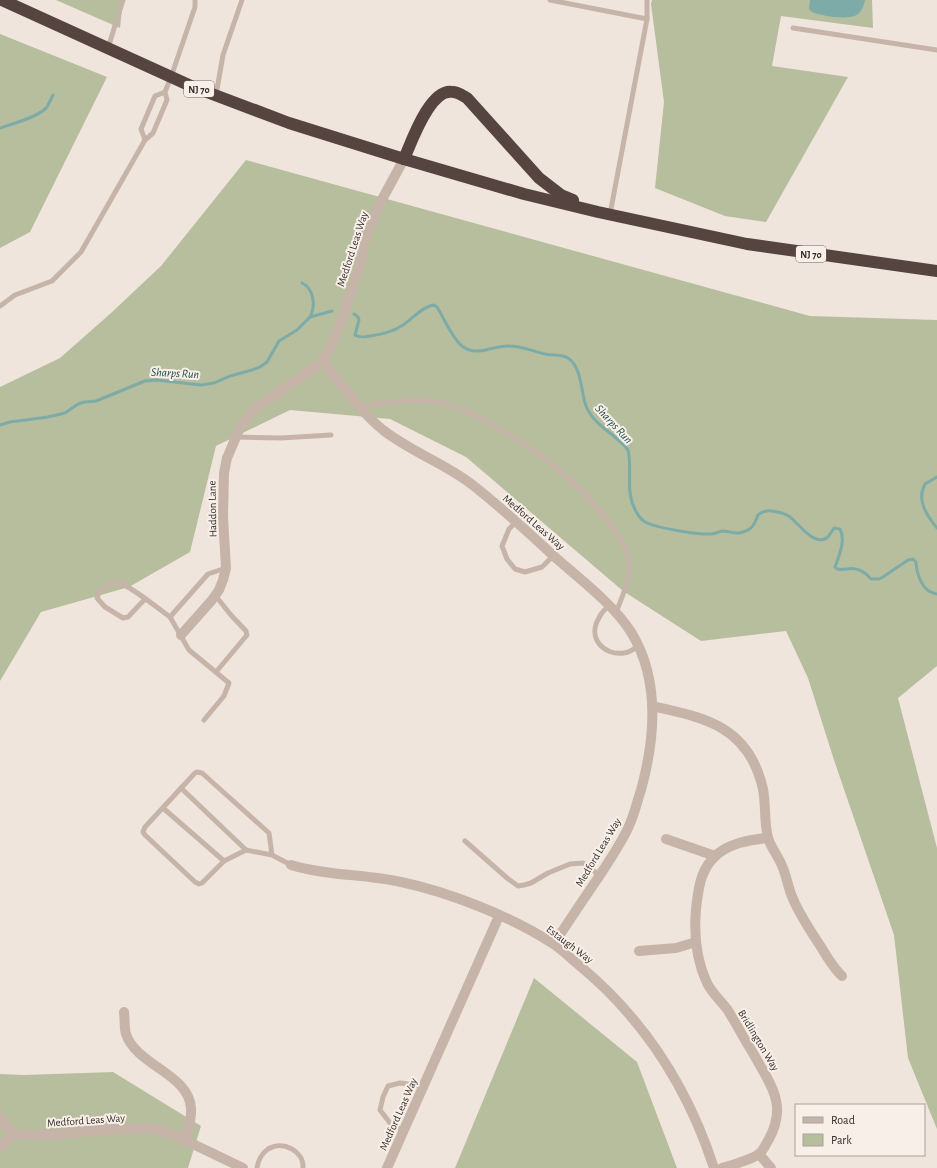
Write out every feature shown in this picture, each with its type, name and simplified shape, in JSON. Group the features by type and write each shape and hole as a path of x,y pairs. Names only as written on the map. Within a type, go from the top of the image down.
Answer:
{"highway":[{"name":"NJ 70","path":"2,0 107,49 216,96 289,123 404,160 524,194 748,244 937,271"},
{"path":"404,160 426,111 436,98 444,93 453,91 467,98 539,178 561,195 604,213"}],"street":[{"name":"Medford Leas Way","path":"404,160 379,205 365,240 361,261 340,326 323,362 360,406 382,429 405,445 454,472 470,483 516,522 609,606 631,632 638,646 649,681 652,706 651,741 645,772 629,826 600,875 554,944"},
{"name":"Haddon Lane","path":"181,635 216,595 226,568 223,517 223,480 227,458 236,437 247,418 258,406 323,362"},
{"path":"652,706 687,713 706,720 724,729 740,743 752,761 761,780 765,802 768,838 784,868 791,894 804,921 825,954 842,976"},
{"name":"Bridlington Way","path":"759,1154 776,1124 778,1108 777,1099 771,1084 726,1008 711,991 702,971 696,942 695,917 700,885 707,865 715,856 730,846 745,840 768,838"},
{"path":"666,839 715,856"},
{"name":"Estaugh Way","path":"291,865 318,872 375,877 402,882 454,898 499,916 532,931 554,944 592,976 645,1033 660,1054 689,1105 707,1147 714,1168"},
{"name":"Medford Leas Way","path":"387,1168 499,916"},
{"path":"639,951 676,948 696,942"},
{"path":"124,1012 125,1033 132,1046 142,1056 180,1084 189,1100 191,1106 191,1117 185,1141"},
{"path":"0,1118 14,1134 0,1146"},
{"name":"Medford Leas Way","path":"14,1134 50,1135 116,1129 151,1128 166,1132 243,1168"},
{"path":"722,1168 759,1154 771,1168"}],"lane":[{"path":"107,49 123,0"},
{"path":"0,306 15,295 52,281 82,252 145,140 153,133 156,127 167,100 165,92 195,8 195,0"},
{"path":"216,96 224,55 242,0"},
{"path":"550,0 647,19"},
{"path":"604,213 647,19 647,0"},
{"path":"793,28 937,50"},
{"path":"145,140 142,129 144,122 155,96 165,92"},
{"path":"360,406 389,402 426,401 453,406 479,417 516,438 553,466 581,490 607,518 623,543 629,560 629,576 616,614"},
{"path":"236,437 280,438 331,435"},
{"path":"516,522 509,529 502,546 506,559 515,569 525,572 542,567 554,556"},
{"path":"170,617 208,574 226,568"},
{"path":"145,599 128,617 123,618 105,607 97,598 100,590 114,582 122,583 145,599 170,617 189,650 229,683 224,696 204,720"},
{"path":"216,595 230,614 246,631 247,635 216,672"},
{"path":"609,606 598,618 595,631 598,644 607,651 625,653 638,646"},
{"path":"246,850 224,861 202,883 199,884 195,882 143,832 181,788 195,773 198,772 202,773 269,833 272,855"},
{"path":"181,788 246,850 272,855 291,865"},
{"path":"163,808 224,861"},
{"path":"465,841 506,878 518,886 531,883 548,873 570,864 583,863 600,875"},
{"path":"404,1131 390,1123 380,1110 383,1097 388,1086 400,1083 424,1086"},
{"path":"257,1168 262,1155 269,1149 287,1147 295,1150 301,1156 303,1168"}],"green space":[{"path":"56,0 123,0 120,28"},
{"path":"652,0 872,0 873,28 781,16 772,66 848,77 766,222 725,216 655,188 664,102 651,4"},
{"path":"0,34 107,77 30,232 0,248"},
{"path":"246,160 810,316 937,320 937,666 898,698 937,848 937,1129 908,1058 894,935 834,760 808,678 786,631 701,641 623,591 466,457 390,419 290,410 216,446 190,552 129,587 41,612 0,681 0,387 60,358 111,313 161,266"},
{"path":"534,978 637,1062 677,1168 455,1168"},
{"path":"113,1072 201,1126 188,1168 0,1168 0,1074 24,1075"}],"water":[{"path":"810,0 865,0 863,8 858,14 849,17 842,17 822,15 812,12 809,9"}],"waterway":[{"path":"0,128 25,120 43,111 47,107 53,95"},
{"path":"302,283 309,289 313,298 313,308 310,317"},
{"name":"Sharps Run","path":"354,314 359,320 355,335 358,337 364,337 395,329 403,325 422,310 434,305 437,307 448,328 458,342 462,346 473,351 503,346 514,346 568,358 573,362 579,374 584,401 590,413 594,419 618,439 628,450 631,498 638,514 647,523 669,529 705,534 712,534 722,531 740,533 751,527 755,523 758,515 765,511 779,512 794,520 808,534 818,540 823,540 828,537 834,528 840,529 842,533 842,543 835,567 837,569 857,569 871,579 879,579 908,560 913,559 916,562 921,582 928,590 937,594"},
{"name":"Sharps Run","path":"0,425 65,413 78,404 96,401 145,381 157,380 201,385 214,383 230,376 252,370 267,362 279,341 297,330 310,317 332,311"},
{"name":"Sharps Run","path":"937,477 925,484 922,496 922,502 926,513 937,528"}]}
